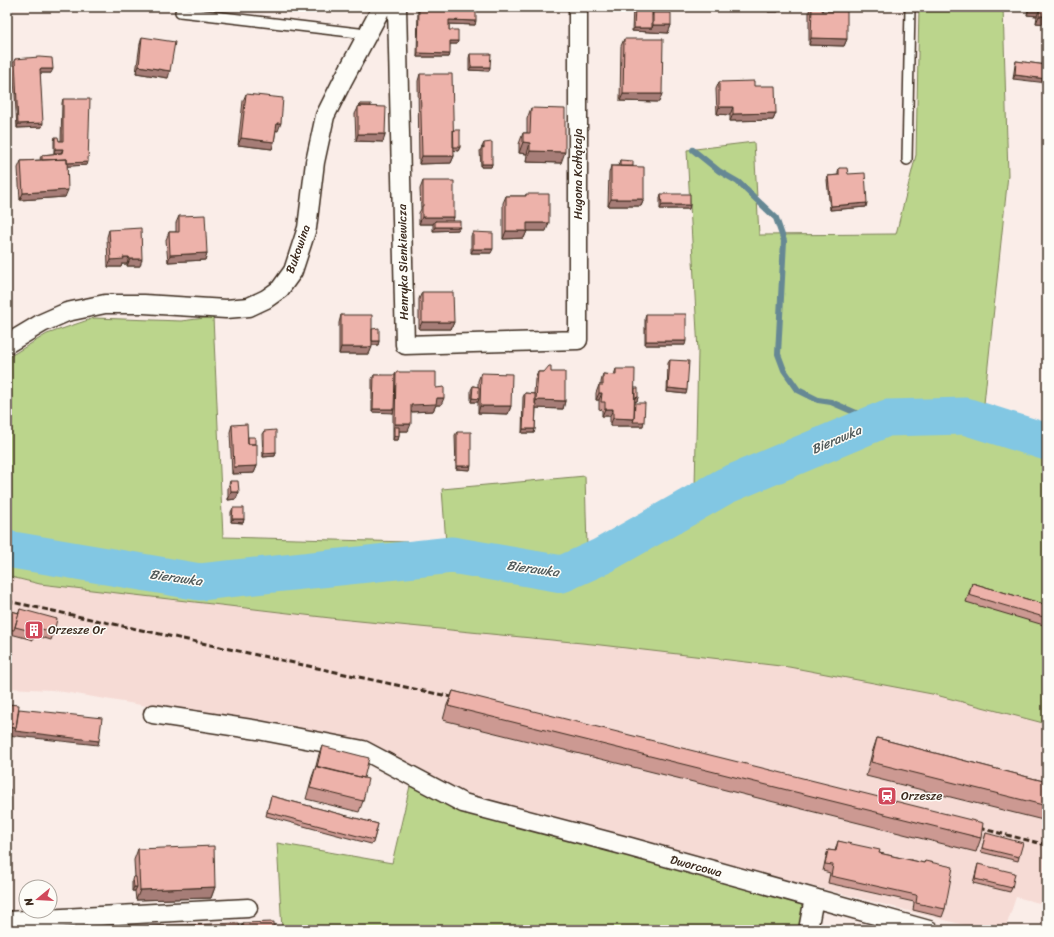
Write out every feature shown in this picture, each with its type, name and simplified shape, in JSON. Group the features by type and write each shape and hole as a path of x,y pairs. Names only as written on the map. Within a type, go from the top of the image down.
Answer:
{"street":[{"name":"Bukowina","path":"7,344 42,323 67,312 104,304 144,304 226,309 249,307 266,299 280,288 293,271 307,228 315,162 326,116 343,80 382,7"},
{"name":"Henryka Sienkiewicza","path":"397,7 405,345 578,340"},
{"name":"Hugona Kołłątaja","path":"578,7 578,340"},
{"name":"Dworcowa","path":"153,714 258,730 363,750 463,803 929,930"},
{"path":"808,930 814,898"},
{"path":"7,921 248,908"}],"lane":[{"path":"907,160 910,7"},
{"path":"180,12 367,34"}],"shaded area":[{"path":"7,576 40,584 1047,589 1047,905 1016,897 1005,930 991,930 964,925 467,798 360,742 52,690 7,688"}],"green space":[{"path":"919,7 1003,7 1008,175 983,413 1047,433 1047,724 932,694 789,667 592,644 339,619 40,584 7,576 7,358 47,334 94,318 181,321 213,317 223,537 446,543 442,489 585,476 587,547 695,487 698,351 687,150 754,142 759,235 896,234 916,155"},
{"path":"410,786 459,809 808,905 803,930 282,930 277,843 392,863"}],"building":[{"path":"419,7 476,7 476,21 449,20 449,30 458,30 458,41 450,41 450,54 418,53"},
{"path":"635,7 652,7 652,28 634,28"},
{"path":"812,7 823,7 822,11 847,11 847,39 811,38"},
{"path":"1030,7 1047,7 1047,16 1039,16 1040,8"},
{"path":"653,13 671,13 671,25 653,25"},
{"path":"142,37 175,42 170,71 139,66"},
{"path":"624,39 663,39 662,94 623,94"},
{"path":"470,54 491,54 490,67 471,67"},
{"path":"39,57 52,58 53,69 40,69 43,123 18,124 15,59"},
{"path":"1016,61 1047,65 1047,79 1015,75"},
{"path":"420,74 452,74 454,156 422,156"},
{"path":"754,81 754,86 775,86 776,113 733,114 733,107 719,107 719,82"},
{"path":"246,94 283,98 281,123 277,123 274,142 241,138"},
{"path":"63,99 90,99 88,162 67,163 67,159 42,160 42,155 62,153 63,149 55,149 55,137 58,137 59,141 63,141"},
{"path":"360,104 371,104 371,106 360,106"},
{"path":"358,107 386,107 385,134 358,134"},
{"path":"531,108 565,109 565,152 530,151 530,143 523,142 523,133 530,133"},
{"path":"453,130 460,130 460,147 453,147"},
{"path":"492,142 492,164 482,164 482,147 484,148 484,143"},
{"path":"67,159 68,190 23,193 21,161"},
{"path":"620,160 633,161 633,166 620,166"},
{"path":"611,166 644,167 644,199 611,199"},
{"path":"839,168 847,168 848,174 865,173 867,203 831,206 828,176 839,175"},
{"path":"423,181 454,181 454,217 422,217"},
{"path":"526,194 549,194 549,223 527,223 527,231 506,231 506,196 526,196"},
{"path":"661,194 690,194 690,205 662,205"},
{"path":"205,215 207,253 170,255 169,232 179,232 179,216"},
{"path":"435,221 460,221 460,227 435,227"},
{"path":"141,228 142,259 130,259 129,257 123,257 124,259 111,260 109,230"},
{"path":"473,232 493,233 493,249 473,249"},
{"path":"422,292 453,292 454,322 422,322"},
{"path":"646,314 686,314 686,341 646,341"},
{"path":"341,315 372,315 372,347 341,347"},
{"path":"379,328 379,341 372,341 372,329"},
{"path":"670,360 689,361 687,390 668,388"},
{"path":"549,366 551,366 551,372 565,372 565,401 536,400 538,372 544,372"},
{"path":"616,369 635,369 634,419 613,418 613,409 605,409 605,402 601,402 602,393 599,393 599,385 603,385 603,374 616,375"},
{"path":"396,372 436,372 436,388 444,387 444,398 437,398 436,404 411,405 411,424 395,424"},
{"path":"481,373 512,374 511,406 480,406"},
{"path":"374,375 395,375 394,409 373,409"},
{"path":"473,386 479,387 479,399 472,398"},
{"path":"635,388 638,388 638,397 635,398"},
{"path":"525,393 535,394 535,429 523,429"},
{"path":"635,403 645,403 644,422 633,422"},
{"path":"247,424 248,444 257,444 257,466 234,467 232,425"},
{"path":"394,427 399,427 399,436 394,436"},
{"path":"276,430 276,452 264,453 264,431"},
{"path":"457,432 471,432 471,466 457,466"},
{"path":"248,437 255,437 255,444 248,444"},
{"path":"230,481 238,481 239,492 231,492"},
{"path":"233,508 244,508 244,519 232,519"},
{"path":"972,583 1047,605 1047,618 969,595"},
{"path":"20,609 57,619 54,632 37,628 35,632 15,627"},
{"path":"7,610 19,613 14,630 7,629"},
{"path":"453,691 983,823 981,838 448,706"},
{"path":"7,704 19,705 16,728 7,727"},
{"path":"19,709 102,718 99,741 15,731"},
{"path":"877,738 1047,782 1047,806 871,762"},
{"path":"322,746 369,758 364,778 317,767"},
{"path":"316,766 368,779 363,801 310,788"},
{"path":"7,789 10,789 10,819 7,819"},
{"path":"271,796 378,824 374,839 373,840 267,812"},
{"path":"986,833 1023,843 1019,857 982,848"},
{"path":"838,841 880,850 879,853 924,863 925,861 953,867 945,909 916,903 916,895 831,876 833,865 825,864 828,850 836,851"},
{"path":"214,846 215,887 140,890 138,849"},
{"path":"978,864 1015,873 1012,888 975,879"},
{"path":"133,877 136,877 137,887 134,887"},
{"path":"274,922 274,930 243,930 243,923"},
{"path":"239,923 240,930 126,930 126,927"},
{"path":"78,928 78,930 29,930"}],"waterway":[{"path":"693,150 719,171 738,182 776,218 784,241 778,354 784,370 798,390 818,400 831,402 877,422"},
{"name":"Bierawka","path":"7,549 200,582 452,555 562,574 602,556 725,486 887,418 965,416 1047,442"}],"railway":[{"path":"7,601 461,699"},
{"path":"971,826 1047,845"}],"place":[{"name":"Orzesze Or","path":"34,630"},
{"name":"Orzesze","path":"887,796"}]}
